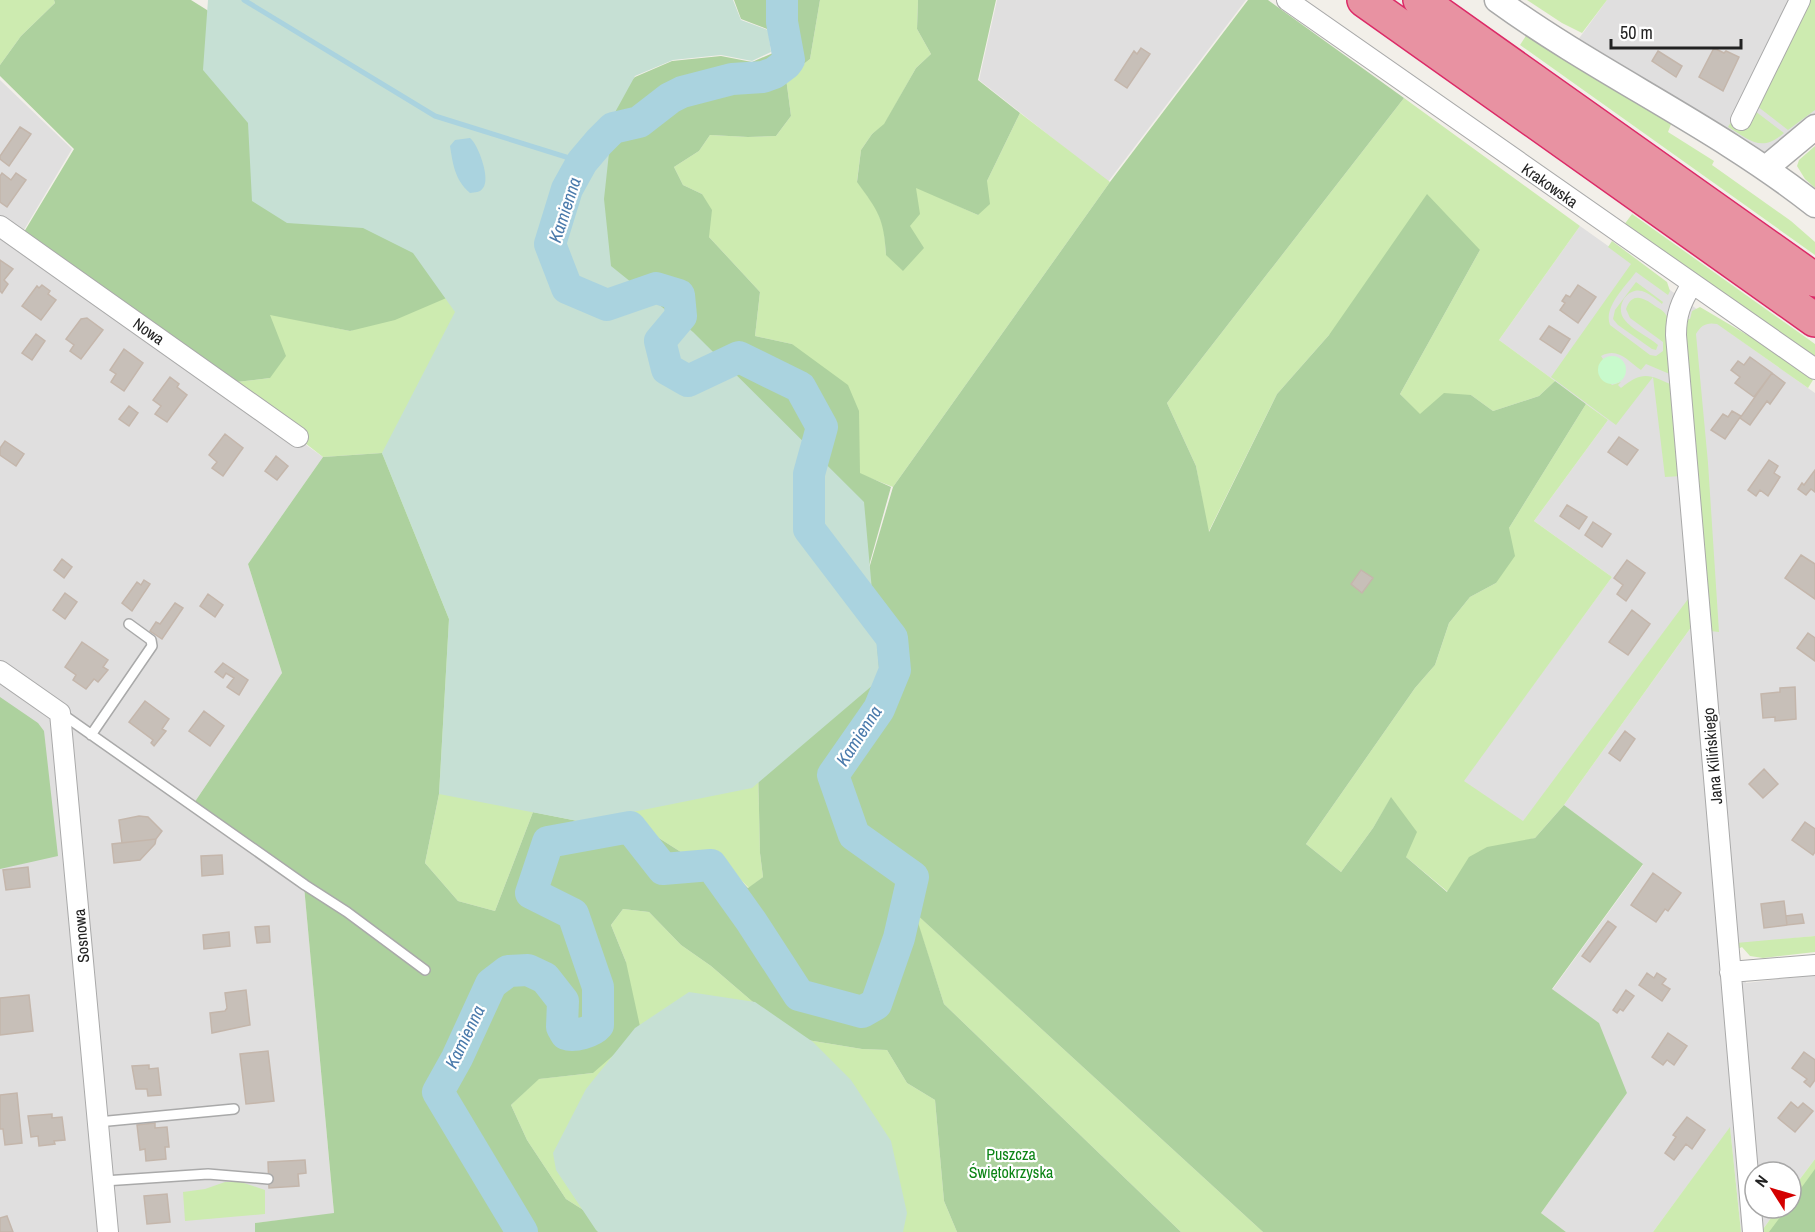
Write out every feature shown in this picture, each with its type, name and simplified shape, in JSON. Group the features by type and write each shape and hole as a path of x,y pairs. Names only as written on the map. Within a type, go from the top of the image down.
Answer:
{"highway":[{"path":"1364,0 1815,320"},
{"path":"1420,0 1815,280"}],"street":[{"name":"Krakowska","path":"1287,0 1815,369"},
{"path":"1497,0 1563,44 1727,142 1815,205"},
{"path":"1741,120 1800,0"},
{"path":"1766,168 1815,127"},
{"name":"Nowa","path":"0,226 298,437"},
{"name":"Jana Kilińskiego","path":"1692,284 1679,306 1676,335 1753,1232"},
{"path":"0,671 60,713"},
{"name":"Sosnowa","path":"60,713 108,1232"},
{"path":"1730,972 1815,965"}],"lane":[{"path":"91,735 152,646 151,640 129,624"},
{"path":"60,713 347,912 425,970"},
{"path":"98,1122 234,1109"},
{"path":"104,1181 208,1174 268,1179"}],"shaded area":[{"path":"997,0 1246,0 1108,182 979,80"},
{"path":"1607,0 1815,0 1815,125 1766,166 1572,48"},
{"path":"0,80 72,149 18,240 323,457 248,564 282,673 192,806 304,886 334,1214 255,1223 255,1232 0,1232"},
{"path":"1580,226 1815,393 1815,936 1736,944 1746,983 1815,975 1815,1159 1803,1175 1803,1160 1743,1160 1743,1220 1770,1220 1761,1232 1741,1232 1730,1128 1653,1232 1566,1232 1541,1213 1627,1093 1552,990 1643,865 1564,805 1692,626 1688,600 1523,822 1463,781 1612,577 1534,521 1608,420 1499,340"}],"green space":[{"path":"0,0 54,0 55,3 21,36 0,65"},
{"path":"54,0 191,0 207,10 526,264 395,320 350,331 270,315 286,356 270,378 228,383 21,237 74,149 0,76 0,65 21,36 55,3"},
{"path":"208,0 733,0 741,20 768,30 771,52 752,61 721,55 673,60 635,76 613,116 604,199 611,266 693,332 864,502 880,679 752,788 583,822 439,794 449,619 382,453 455,312 413,253 363,228 287,223 252,201 248,123 203,70"},
{"name":"Puszcza Świętokrzyska","path":"734,0 820,0 810,59 786,78 791,116 776,136 710,135 699,151 674,167 683,185 702,194 712,210 709,237 760,292 755,336 792,344 848,385 859,411 860,473 891,487 853,623 893,487 1110,182 1248,0 1268,0 1404,98 1167,403 1196,466 1209,532 1277,394 1329,335 1427,194 1480,250 1400,394 1420,414 1444,393 1471,395 1493,411 1539,396 1555,381 1586,404 1509,528 1515,556 1496,583 1470,597 1449,623 1435,665 1415,688 1306,844 1341,872 1373,828 1391,797 1417,832 1406,857 1447,892 1469,857 1487,847 1535,838 1564,805 1643,864 1552,989 1599,1023 1627,1093 1541,1213 1566,1232 1263,1232 915,913 944,1004 1181,1232 957,1232 944,1201 935,1100 907,1083 887,1050 862,1049 795,1038 711,966 681,945 649,912 623,909 611,925 626,962 641,1031 593,1073 539,1079 511,1105 527,1140 566,1199 618,1232 255,1232 255,1223 334,1213 304,886 192,806 282,673 248,564 323,457 382,453 449,619 439,794 425,863 458,901 495,911 533,812 583,822 629,819 684,854 715,855 748,888 763,877 760,853 758,768 605,348 598,111 635,77 672,61 721,56 752,62 773,53 767,29 741,19"},
{"path":"820,0 918,0 917,29 931,54 916,68 884,125 872,134 861,150 857,181 876,208 884,228 886,255 910,226 916,187 978,215 987,181 1020,113 1110,182 893,487 860,474 792,344 755,336 760,292 709,237 702,194 683,185 674,167 699,151 710,135 776,136 791,116 786,78 810,59"},
{"path":"918,0 996,0 978,80 1020,113 987,181 990,204 978,215 916,188 920,214 910,226 924,248 903,271 886,255 884,232 879,216 857,182 861,150 872,134 884,124 916,68 931,54 917,29"},
{"path":"1527,0 1607,0 1582,33"},
{"path":"1809,0 1815,0 1815,110 1788,130 1757,106"},
{"path":"1529,31 1673,119 1668,132 1714,161 1712,165 1791,221 1815,242 1815,255 1520,45"},
{"path":"1404,98 1580,226 1499,340 1555,381 1539,396 1493,411 1471,395 1420,415 1400,394 1480,250 1329,335 1277,394 1208,533 1196,466 1167,403"},
{"path":"1755,111 1784,133 1776,139 1762,143 1749,140 1728,127 1734,117"},
{"path":"1815,146 1815,188 1805,179 1797,166 1799,160"},
{"path":"1632,214 1815,344 1815,363 1621,229"},
{"path":"1612,241 1667,282 1670,291 1668,295 1636,272 1613,304 1609,318 1610,325 1650,355 1656,356 1663,351 1663,342 1630,318 1626,309 1631,300 1635,298 1646,300 1666,314 1670,324 1672,346 1672,375 1646,364 1641,370 1618,354 1601,356 1603,359 1598,370 1612,385 1621,382 1618,385 1621,388 1635,379 1653,377 1616,425 1551,377 1631,264 1608,247"},
{"path":"526,264 758,768 760,853 763,877 749,888 715,855 684,854 629,819 583,822 533,812 495,911 458,901 425,863 439,794 382,453 323,457 228,383 270,378 270,314 350,331"},
{"path":"1636,282 1663,302 1662,304 1642,291 1632,292 1624,299 1622,314 1631,326 1658,345 1656,350 1618,325 1613,319 1615,310"},
{"path":"1700,307 1766,346 1813,380 1808,388 1717,324 1705,325 1696,334 1708,463 1719,632 1710,631 1684,328 1685,319 1690,319 1692,311"},
{"path":"1612,356 1622,360 1626,370 1622,380 1612,384 1602,380 1598,370 1602,360"},
{"path":"1653,377 1674,386 1682,476 1665,477"},
{"path":"1586,404 1608,420 1534,521 1612,577 1464,781 1523,821 1688,599 1692,626 1564,805 1535,838 1524,841 1448,892 1406,857 1391,798 1373,828 1341,872 1306,844 1415,688 1435,665 1449,623 1470,597 1496,583 1509,528"},
{"path":"0,697 38,723 44,731 58,856 0,869"},
{"path":"623,909 649,912 681,945 711,966 795,1038 862,1049 887,1050 907,1083 935,1100 944,1201 957,1232 618,1232 566,1199 527,1140 511,1105 538,1079 593,1073 626,962 611,925"},
{"path":"914,912 1263,1232 1181,1232 944,1004"},
{"path":"1815,936 1815,952 1763,958 1750,956 1742,947 1738,949 1736,943"},
{"path":"689,992 755,1002 813,1042 851,1080 891,1141 907,1213 903,1232 598,1232 596,1230 556,1170 553,1153 586,1089 635,1028"},
{"path":"1730,1127 1741,1232 1653,1232"},
{"path":"1815,1159 1815,1232 1761,1232 1770,1220 1803,1220 1803,1175"},
{"path":"1815,1169 1815,1232 1769,1232 1778,1220 1803,1220 1803,1186"},
{"path":"225,1182 241,1182 265,1190 265,1214 185,1221 183,1192 205,1189"}],"water":[{"path":"470,138 480,154 485,170 485,184 482,190 470,193 458,177 450,146 455,140"}],"building":[{"path":"1141,48 1150,54 1127,88 1115,80 1134,51 1137,54"},
{"path":"1714,48 1739,57 1723,91 1699,77"},
{"path":"1658,51 1682,66 1676,77 1652,61"},
{"path":"20,127 31,134 9,166 0,159 0,156"},
{"path":"2,173 11,180 16,173 26,180 7,207 0,202"},
{"path":"0,260 13,269 4,280 8,284 2,293 0,291"},
{"path":"42,285 56,300 41,320 22,306 37,286 39,288"},
{"path":"1578,285 1596,297 1578,323 1560,310 1565,303 1562,301 1566,295 1570,297"},
{"path":"87,318 103,330 81,359 70,351 74,345 66,339 81,319"},
{"path":"1549,326 1570,339 1561,353 1540,339"},
{"path":"36,334 45,341 32,360 22,353"},
{"path":"124,349 143,363 124,391 111,382 116,374 110,370"},
{"path":"1750,357 1772,373 1754,397 1735,383 1740,377 1731,370 1738,361 1744,365"},
{"path":"1772,373 1785,383 1770,404 1767,401 1750,425 1740,418"},
{"path":"170,377 187,395 167,422 155,414 161,406 153,400"},
{"path":"129,406 138,413 129,426 119,419"},
{"path":"1732,411 1741,416 1725,439 1711,430 1723,414 1728,417"},
{"path":"225,434 243,448 223,476 212,468 217,462 209,455"},
{"path":"1619,437 1638,450 1627,465 1608,452"},
{"path":"5,441 24,454 16,466 0,455 0,448"},
{"path":"276,456 288,466 277,480 265,471"},
{"path":"1769,460 1778,466 1774,473 1780,477 1768,496 1760,490 1756,496 1748,490"},
{"path":"1815,470 1815,492 1811,489 1806,495 1798,489 1802,483 1804,485"},
{"path":"1567,505 1587,517 1579,529 1560,516"},
{"path":"1593,522 1611,534 1602,547 1585,535"},
{"path":"1801,555 1815,564 1815,599 1785,578"},
{"path":"62,559 72,567 64,578 54,570"},
{"path":"1627,560 1645,573 1626,601 1617,594 1623,585 1614,578"},
{"path":"1361,570 1373,578 1362,593 1351,584"},
{"path":"144,580 150,584 132,611 122,603 137,582 141,585"},
{"path":"65,593 77,602 65,619 53,610"},
{"path":"208,594 223,605 215,617 200,606"},
{"path":"175,603 183,608 162,639 150,631 156,622 160,624"},
{"path":"1632,610 1650,624 1628,655 1609,642"},
{"path":"1808,633 1815,638 1815,661 1797,648"},
{"path":"82,642 108,660 103,667 108,670 98,682 94,679 86,689 73,680 76,675 65,667"},
{"path":"223,663 248,680 239,695 227,687 234,678 226,673 223,678 215,672"},
{"path":"1795,687 1796,719 1775,721 1775,717 1763,718 1761,694 1780,692 1780,688"},
{"path":"145,701 169,719 162,729 166,731 154,746 151,743 153,740 129,722"},
{"path":"204,711 224,726 210,746 189,731"},
{"path":"1625,731 1635,739 1620,761 1609,753"},
{"path":"1764,769 1778,784 1763,798 1749,784"},
{"path":"139,816 148,817 162,831 156,839 122,843 119,820"},
{"path":"1805,822 1815,829 1813,855 1792,840"},
{"path":"156,839 155,844 140,860 114,863 112,844"},
{"path":"222,855 223,874 202,876 201,856"},
{"path":"28,867 30,887 6,890 3,870"},
{"path":"1653,873 1681,893 1668,911 1665,909 1656,922 1631,905"},
{"path":"1784,901 1787,925 1764,928 1761,904"},
{"path":"1802,914 1804,923 1787,925 1786,916"},
{"path":"1608,921 1616,927 1590,962 1582,956"},
{"path":"269,926 270,942 257,943 255,927"},
{"path":"229,932 230,946 204,949 203,935"},
{"path":"1647,973 1654,978 1657,973 1666,979 1662,984 1670,989 1662,1001 1639,985"},
{"path":"246,990 250,1025 212,1033 210,1013 225,1011 227,1008 225,993"},
{"path":"1626,990 1634,996 1623,1011 1620,1009 1617,1013 1613,1010"},
{"path":"29,995 33,1031 0,1035 0,998"},
{"path":"1668,1033 1687,1046 1674,1065 1667,1060 1663,1065 1652,1057"},
{"path":"268,1051 274,1101 246,1104 240,1054"},
{"path":"1804,1052 1815,1060 1815,1080 1810,1087 1804,1082 1807,1079 1792,1068"},
{"path":"149,1065 149,1069 158,1068 161,1095 148,1096 147,1089 136,1089 132,1066"},
{"path":"17,1093 22,1143 5,1145 3,1129 0,1129 0,1095"},
{"path":"1791,1102 1798,1108 1803,1103 1813,1111 1795,1132 1778,1118"},
{"path":"52,1114 52,1118 62,1117 65,1140 39,1146 38,1136 31,1137 28,1116"},
{"path":"1687,1117 1705,1130 1692,1149 1686,1144 1674,1160 1665,1153 1676,1137 1673,1135"},
{"path":"155,1123 155,1128 167,1127 169,1147 165,1147 166,1159 146,1161 145,1149 140,1150 137,1125"},
{"path":"305,1160 306,1173 298,1174 299,1186 269,1188 268,1162"},
{"path":"167,1194 170,1222 147,1224 144,1196"},
{"path":"7,1216 13,1232 0,1232 0,1218"}],"waterway":[{"path":"244,0 435,116 582,162"},
{"name":"Kamienna","path":"522,1232 438,1092 457,1058 491,984 508,971 528,970 545,978 563,1001 562,1027 566,1034 583,1033 598,1025 598,987 573,914 531,893 548,842 630,827 663,869 711,865 799,995 862,1012 876,1004 899,938 913,877 854,835 833,775 879,709 895,670 892,638 809,529 809,474 822,427 800,387 739,357 688,381 667,369 660,341 681,316 679,295 656,288 607,305 567,288 550,244 567,189 582,162 613,128 639,122 670,98 682,92 732,79 763,77 774,73 786,64 789,60 782,22 782,0"}]}
